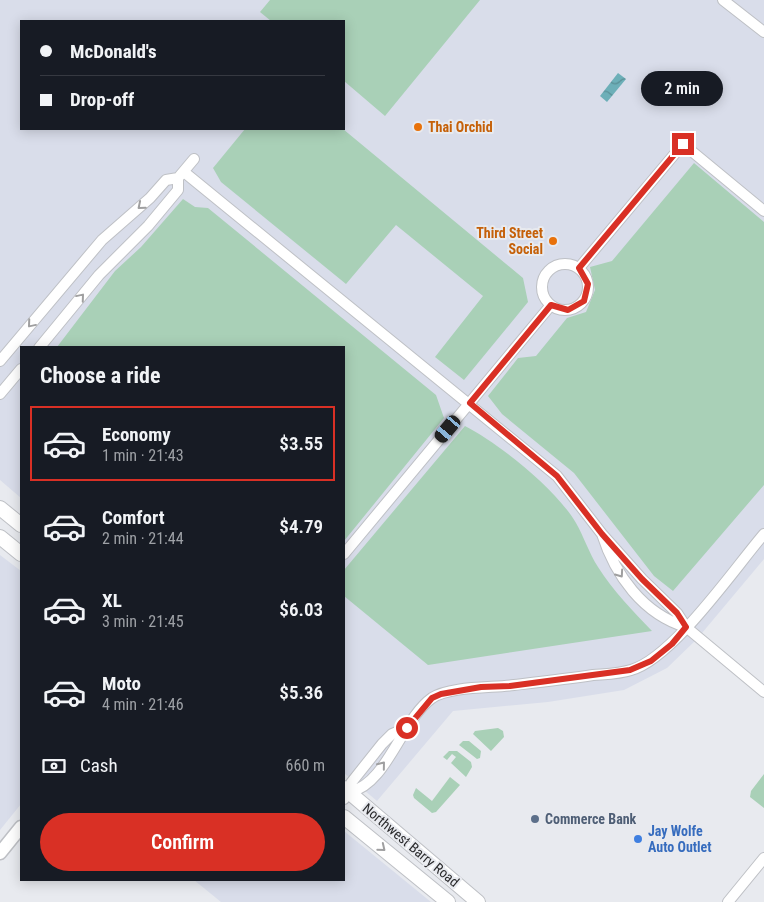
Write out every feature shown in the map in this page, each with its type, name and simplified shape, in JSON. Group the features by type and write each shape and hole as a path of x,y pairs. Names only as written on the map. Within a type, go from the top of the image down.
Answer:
{"main road":[{"path":"0,508 20,525"},
{"path":"0,518 20,526"},
{"path":"0,537 20,553"},
{"name":"Northwest Barry Road","path":"346,793 478,902"},
{"name":"Northwest Barry Road","path":"345,818 448,902"}],"street":[{"path":"723,0 764,32"},
{"path":"579,268 683,144 764,211"},
{"path":"41,346 100,274 148,226 178,190 181,175 194,159"},
{"path":"0,361 102,240 150,198 166,180 181,175"},
{"path":"181,175 470,403 557,476 602,534 642,579 677,613 686,627 764,692"},
{"path":"560,264 570,264 579,268 588,284 584,301 568,310 551,305 544,297 542,287 548,272 560,264"},
{"path":"345,553 551,305"},
{"path":"0,394 20,370"},
{"path":"602,534 609,557 620,576 655,612 667,621 686,627"},
{"path":"346,793 363,789 398,745 406,728 432,698 441,694 481,687 510,686 630,670 651,661 672,644 764,534"},
{"path":"0,853 20,828"},
{"path":"728,902 764,858"}],"shaded area":[{"path":"0,0 764,0 764,559 697,639 667,668 624,690 548,702 453,711 377,801 345,774 345,346 20,346 20,497 0,480"},
{"path":"0,555 20,570 20,805 0,830"},
{"path":"345,832 431,902 221,902 195,881 345,881"}],"green space":[{"path":"270,0 480,0 385,116 345,82 345,20 270,20 260,12"},
{"path":"244,130 344,130 523,278 528,302 464,380 435,357 483,296 396,225 346,284 221,182 213,168"},
{"path":"694,163 764,222 764,485 673,591 654,576 574,473 502,414 488,396 518,358 536,356 567,318 586,312 595,290 590,267 612,261"},
{"path":"183,199 195,207 208,208 436,395 444,418 345,540 345,346 58,346 115,271 141,247"},
{"path":"465,426 494,444 526,468 555,496 576,523 604,576 652,631 428,665 345,597 345,569"},
{"path":"498,728 503,731 504,737 491,751 473,734 475,731"},
{"path":"463,741 469,741 481,751 480,758 477,759 459,745"},
{"path":"449,751 457,751 471,762 472,767 466,777 451,763 456,757 452,754 447,760 443,757"},
{"path":"764,774 764,808 750,797 751,791"},
{"path":"450,777 460,785 436,812 432,813 414,798 413,795 416,788 432,801"}],"water":[{"path":"618,73 626,79 607,102 600,96"}],"place":[{"name":"Thai Orchid","path":"418,127"},
{"name":"Third Street Social","path":"553,241"},
{"name":"Commerce Bank","path":"535,819"},
{"name":"Jay Wolfe Auto Outlet","path":"638,839"}],"route":[{"path":"407,728 432,698 441,694 481,687 510,686 630,670 651,661 672,644 686,627 677,613 642,579 602,534 557,476 470,403 551,305 562,310 574,309 580,306 589,290 587,278 579,268 683,144"}]}
